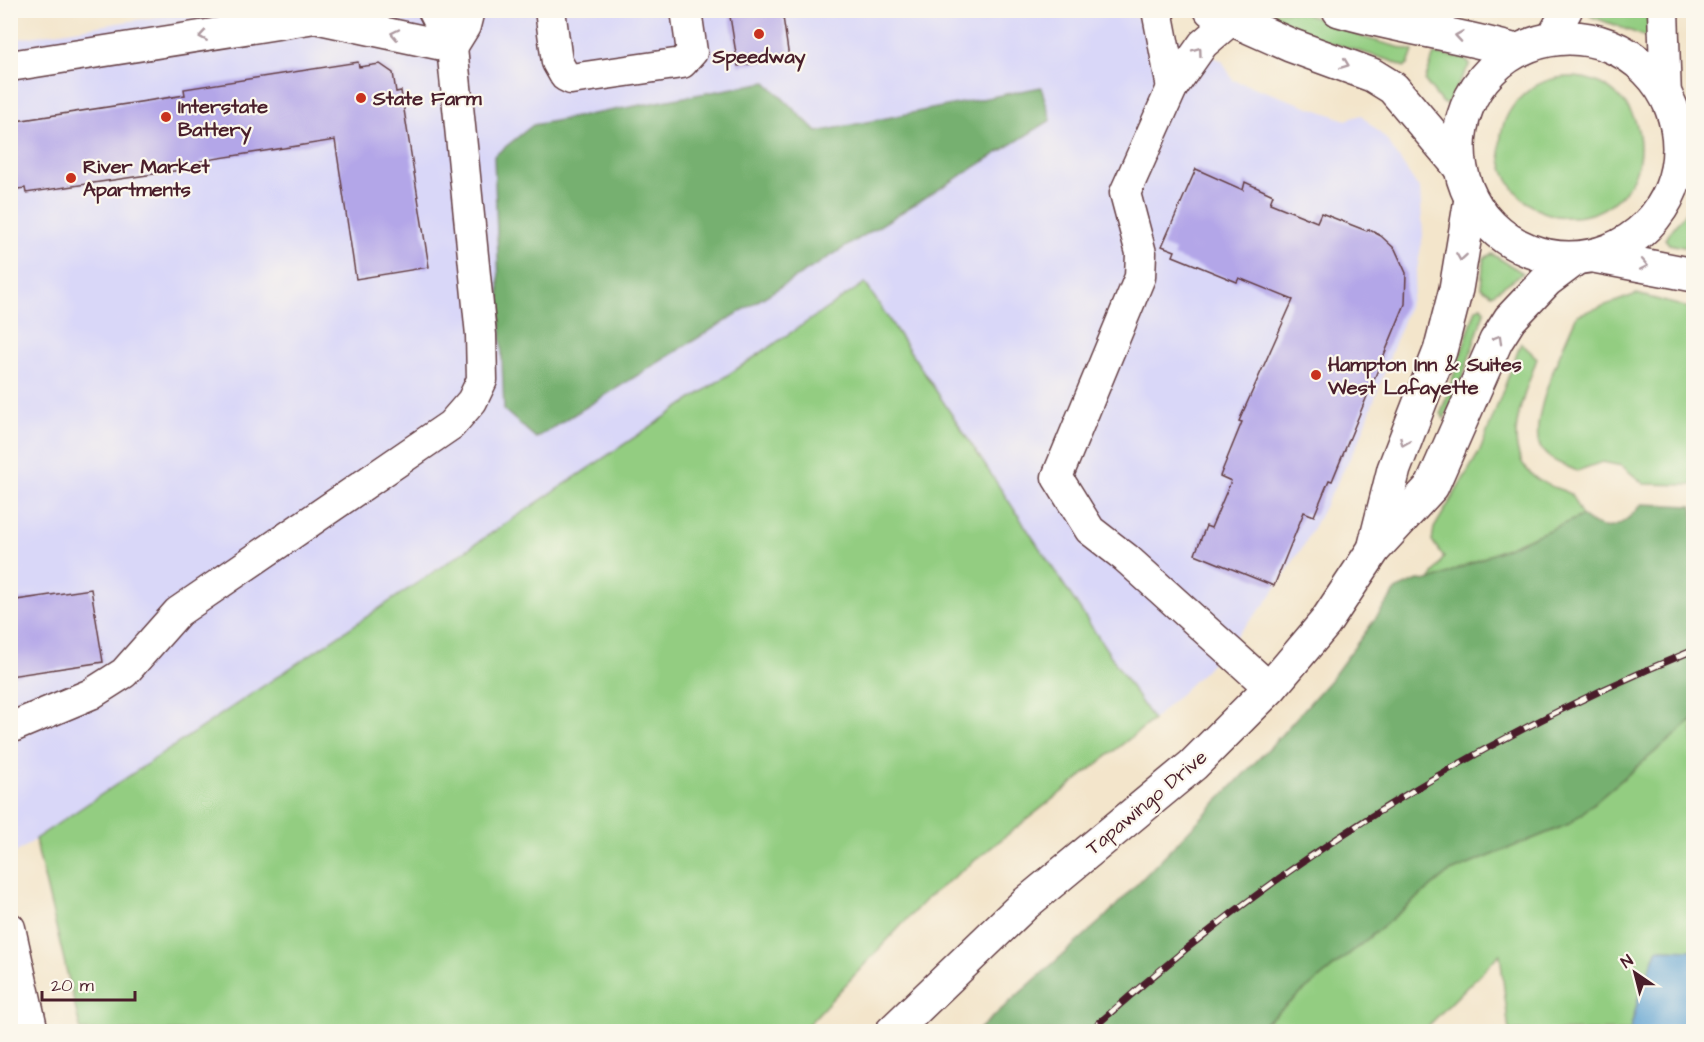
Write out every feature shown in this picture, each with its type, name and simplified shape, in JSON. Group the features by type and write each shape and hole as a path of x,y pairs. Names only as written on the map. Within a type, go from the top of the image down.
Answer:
{"main road":[{"path":"1339,10 1376,21 1470,38 1516,51"},
{"path":"1221,15 1372,75 1393,88 1460,166"},
{"path":"1679,124 1646,70 1618,49 1585,39 1551,39 1516,51 1489,72 1469,99 1459,132 1460,166 1471,199 1488,223 1511,242 1538,253 1694,275"},
{"name":"Tapawingo Drive","path":"892,1032 1025,904 1193,765 1270,688 1325,623 1374,549 1432,486 1496,341 1522,304 1547,280 1585,258 1634,237 1657,218 1672,192 1681,163 1679,124"},
{"name":"Tapawingo Drive","path":"1374,549 1394,469 1440,351 1456,290 1471,199"}],"street":[{"path":"10,728 91,694 124,673 178,612 451,425 472,401 482,380 481,335 452,47 433,10"},
{"path":"452,47 465,26 469,10"},
{"path":"550,10 557,62 565,76 571,79 682,63 692,52 686,10"},
{"path":"1157,10 1172,88"},
{"path":"1551,39 1567,10"},
{"path":"1663,10 1679,124"},
{"path":"1221,15 1172,88 1125,193 1141,253 1140,277 1057,477 1090,530 1126,558 1270,688"},
{"path":"10,66 315,18 452,47"},
{"path":"10,928 33,1032"}],"shaded area":[{"path":"199,10 1124,11 1222,61 1233,80 1346,120 1361,115 1386,139 1420,190 1423,235 1413,293 1360,439 1304,545 1265,604 1205,670 1153,720 865,284 11,856 11,40"}],"green space":[{"path":"1250,11 1299,11 1365,38 1413,51 1408,65 1404,67 1392,61 1321,40"},
{"path":"1592,11 1648,11 1649,38 1590,16"},
{"path":"1434,54 1463,58 1470,64 1447,104 1442,103 1425,81"},
{"path":"1570,77 1597,82 1620,97 1635,120 1640,147 1635,174 1620,197 1597,212 1570,217 1543,212 1520,197 1505,174 1500,147 1505,120 1520,97 1543,82"},
{"path":"766,82 817,132 1041,87 1051,120 536,438 504,410 494,156 533,125"},
{"path":"1693,194 1693,249 1669,244 1665,239 1687,210"},
{"path":"1492,254 1523,273 1492,294 1481,287 1484,258"},
{"path":"865,283 1153,720 926,899 802,1031 81,1031 35,839"},
{"path":"1637,294 1693,309 1693,485 1644,484 1622,466 1602,462 1577,471 1549,457 1542,450 1538,439 1538,423 1542,404 1556,363 1577,315"},
{"path":"1481,306 1485,310 1462,379 1444,419 1441,413 1476,309"},
{"path":"1521,343 1537,358 1521,404 1516,437 1518,453 1525,467 1537,479 1571,494 1582,516 1429,581 1444,557 1432,541 1434,528 1480,451"},
{"path":"1642,504 1693,506 1693,720 1569,824 1448,873 1255,1031 977,1031 1104,918 1274,743 1331,679 1397,589 1418,580 1429,581 1582,516 1599,526 1614,526 1628,519"},
{"path":"1693,720 1693,950 1658,949 1640,992 1630,1031 1509,1031 1500,954 1423,1031 1254,1032 1448,873 1569,824"}],"water":[{"path":"1658,949 1693,950 1693,1031 1630,1031 1640,992"}],"building":[{"name":"Speedway","path":"729,10 782,10 789,58 738,66"},
{"name":"River Market Apartments","path":"358,62 359,67 380,64 393,73 396,92 401,91 429,267 356,279 335,140 200,161 201,167 26,193 25,188 10,190 10,122 185,95 184,89"},
{"name":"Hampton Inn & Suites West Lafayette","path":"1196,169 1243,190 1245,182 1273,195 1270,203 1317,222 1321,213 1367,231 1368,229 1381,236 1395,249 1406,273 1405,304 1332,481 1329,480 1314,516 1304,512 1274,586 1195,554 1206,526 1211,528 1231,481 1220,476 1242,422 1239,421 1293,300 1239,278 1237,282 1173,256 1175,251 1162,246"},
{"path":"91,589 103,662 10,676 10,601"}],"railway":[{"path":"1089,1032 1227,917 1300,864 1375,814 1530,725 1694,650"}],"place":[{"name":"Speedway","path":"759,34"},
{"name":"State Farm","path":"361,98"},
{"name":"Interstate Battery","path":"166,117"},
{"name":"River Market Apartments","path":"71,178"},
{"name":"Hampton Inn & Suites West Lafayette","path":"1316,375"}]}
